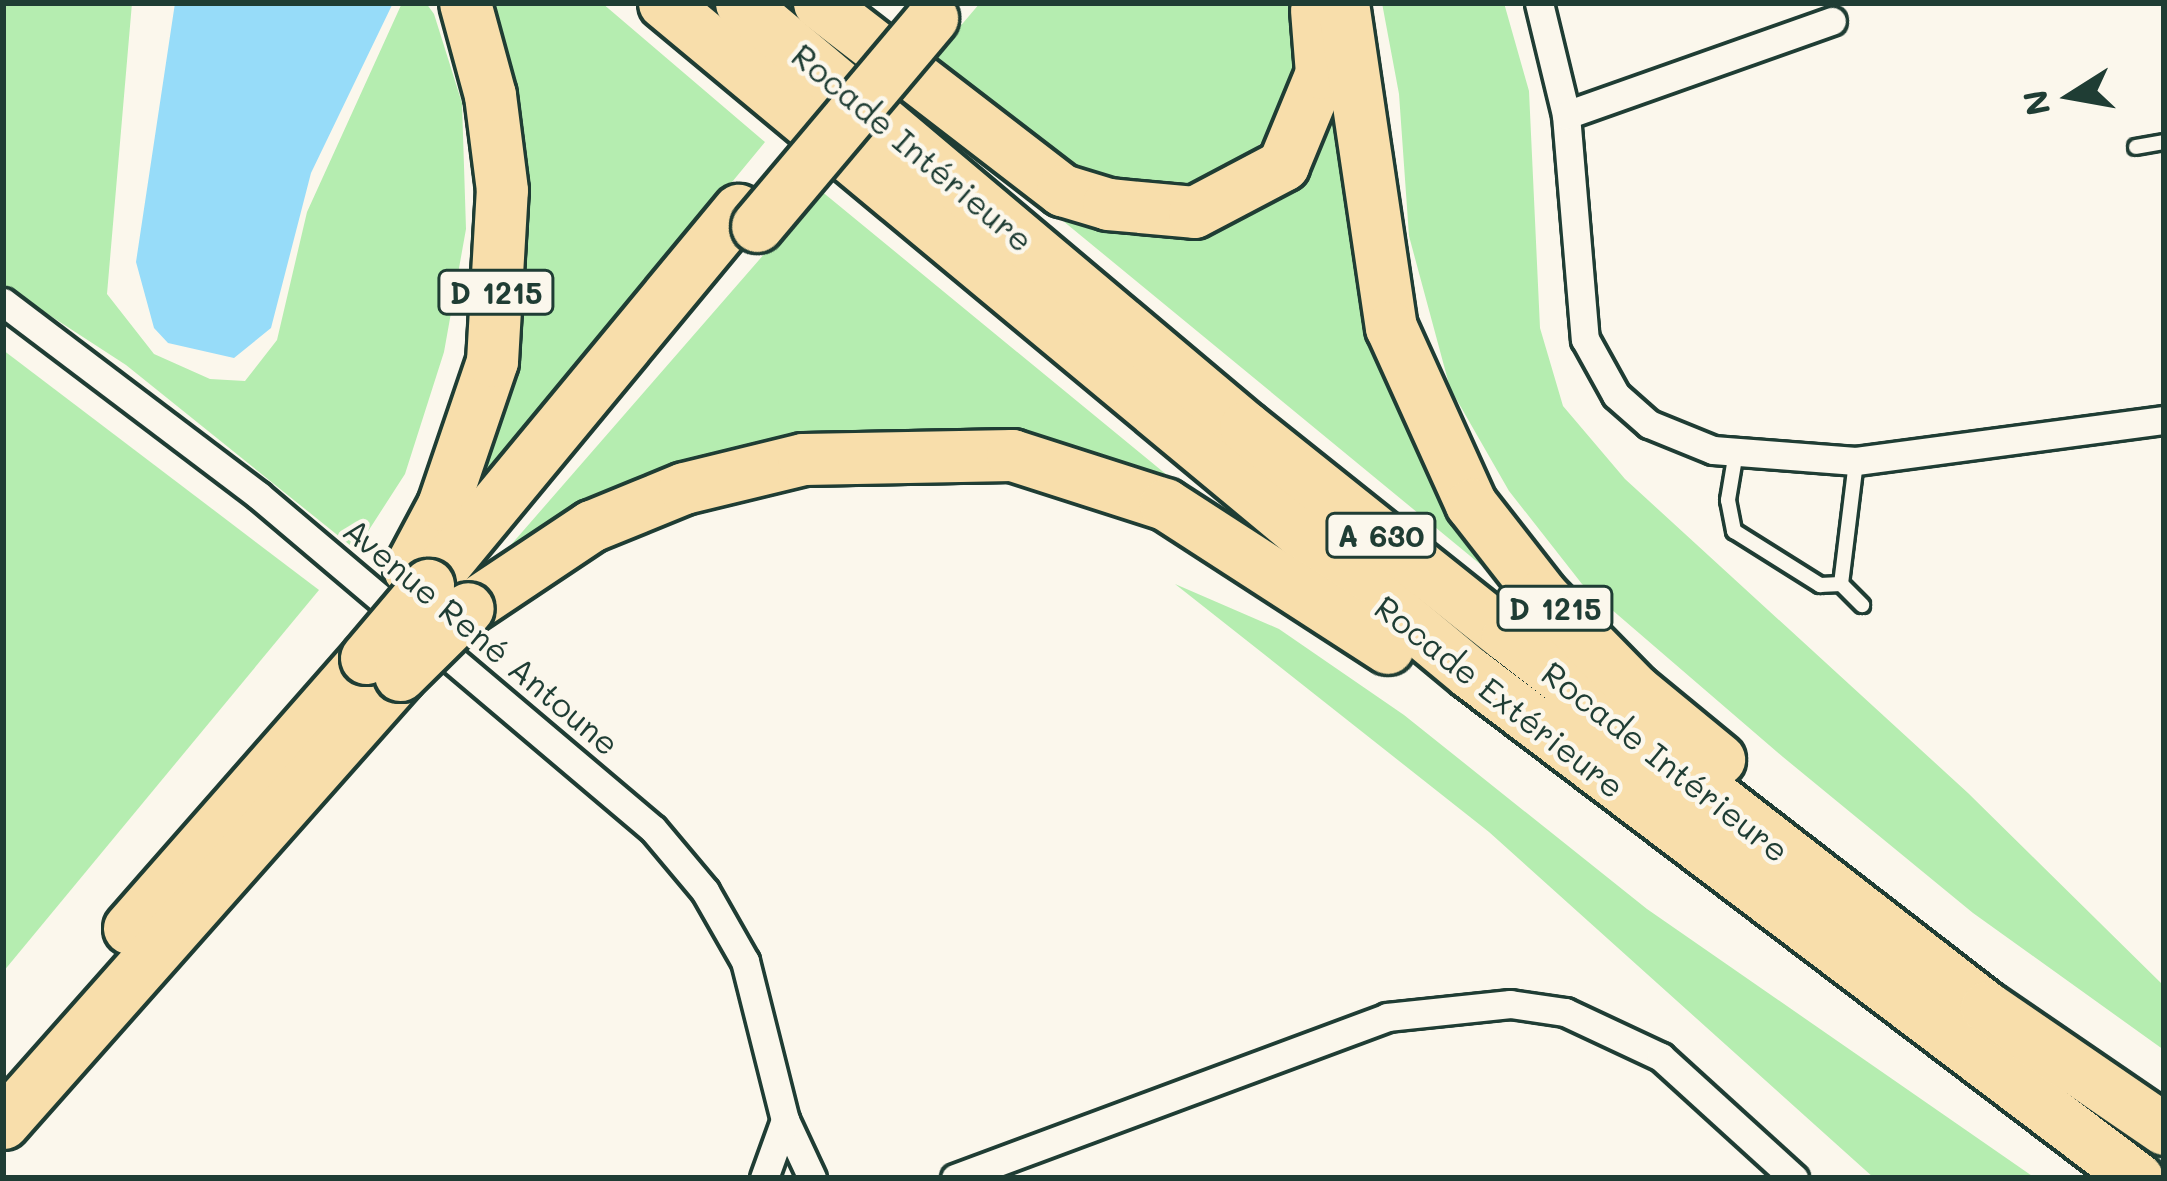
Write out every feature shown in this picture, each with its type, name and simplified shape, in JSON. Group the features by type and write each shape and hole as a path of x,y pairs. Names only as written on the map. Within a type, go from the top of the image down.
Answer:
{"highway":[{"name":"D 1215","path":"438,590 443,505 491,361 502,190 490,94 465,3"},
{"name":"Rocade Extérieure","path":"664,3 1495,693 2137,1178"},
{"name":"Rocade Intérieure","path":"741,3 1245,427 1760,836 2039,1044 2164,1130"},
{"path":"819,3 1062,190 1108,204 1194,212 1283,165 1322,74 1316,3"},
{"name":"D 1215","path":"1343,3 1391,327 1471,504 1542,595 1634,690 2004,985 2039,1044"},
{"name":"D 1215","path":"3,1124 238,827 929,8"},
{"path":"376,662 438,590 684,488 803,459 1012,455 1165,504 1292,580 1450,692 1495,693"},
{"name":"D 1215","path":"3,1076 238,827"}],"street":[{"path":"1539,3 1566,115 1580,318 1593,359 1649,424 1690,445 1856,460 2164,420"},
{"path":"1566,115 1832,21"},
{"name":"Avenue René Antoune","path":"3,302 258,495 652,829 705,892 745,961 785,1120 812,1178"},
{"path":"955,1178 1387,1016 1510,1004 1565,1012 1661,1057 1794,1178"},
{"path":"764,1178 785,1120"},
{"path":"784,1178 797,1178"}],"lane":[{"path":"2136,146 2164,142"},
{"path":"1736,452 1728,500 1734,531 1820,585 1841,584 1862,605"},
{"path":"1841,584 1856,460"}],"green space":[{"path":"3,3 132,3 107,294 154,354 210,379 245,381 277,340 307,212 402,3 426,3 434,14 462,103 466,229 444,352 405,474 356,550 126,365 3,285"},
{"path":"479,3 602,3 765,142 460,512 488,438"},
{"path":"980,3 1290,3 1299,24 1298,78 1276,130 1239,162 1192,186 1133,186 1064,162 930,62"},
{"path":"1382,3 1504,3 1529,91 1540,328 1563,406 1625,479 1968,793 2164,986 2164,1050 1973,913 1783,757 1582,584 1509,491 1450,388 1409,236 1399,94"},
{"path":"1337,91 1355,198 1503,583 1000,169 1194,226"},
{"path":"820,190 1184,489 949,431 831,433 496,562"},
{"path":"3,350 319,590 3,972"},
{"path":"1175,584 1279,629 1404,715 1647,909 2035,1178 1874,1178 1489,832"}],"water":[{"path":"175,3 393,3 311,173 271,328 234,358 168,343 154,328 136,262"}]}
